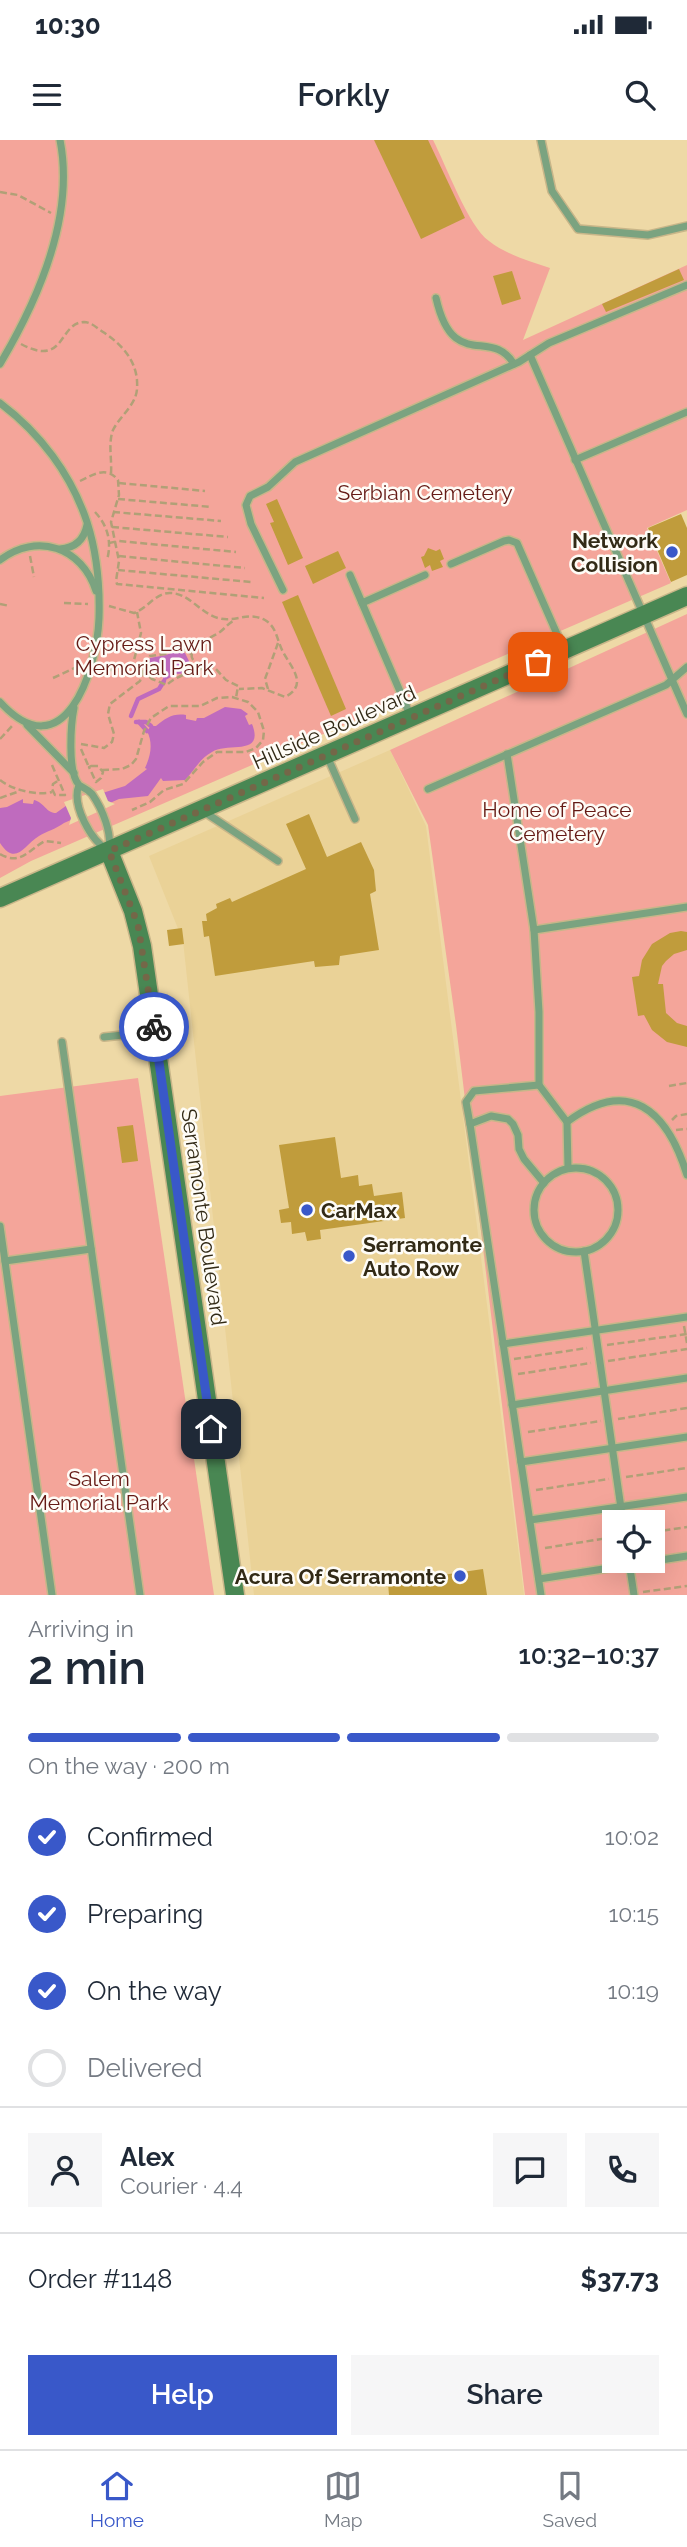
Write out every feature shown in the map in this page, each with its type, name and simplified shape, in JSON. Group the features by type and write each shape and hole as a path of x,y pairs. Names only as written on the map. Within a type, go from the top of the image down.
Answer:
{"main road":[{"name":"Hillside Boulevard","path":"0,898 687,596"},
{"name":"Serramonte Boulevard","path":"109,851 138,925 235,1595"}],"lane":[{"path":"0,364 39,282 60,216 64,182 60,140"},
{"path":"541,140 552,191 578,229 648,235 687,226"},
{"path":"283,590 248,516 246,505 250,496 268,487 304,456 514,365 549,343 687,285"},
{"path":"436,298 443,321 455,339 467,345 500,349 514,365"},
{"path":"530,355 687,714"},
{"path":"0,403 44,444 71,485 88,524 98,572 98,631 86,680 75,704 65,716 52,725 37,726 21,721"},
{"path":"575,460 687,412"},
{"path":"0,559 28,546 59,549 72,547 86,533 88,524"},
{"path":"451,564 504,541 517,543 564,650"},
{"path":"59,549 82,565 93,584 99,605"},
{"path":"350,575 411,718"},
{"path":"362,603 425,575"},
{"path":"428,789 666,685 687,667"},
{"path":"0,702 50,747 74,773"},
{"path":"75,704 71,734 74,773 79,785 76,796 96,842 109,851"},
{"path":"507,754 534,930 540,1021 539,1085 567,1122 568,1168"},
{"path":"327,755 355,819"},
{"path":"79,785 89,790 102,816 110,836 109,851"},
{"path":"202,810 278,861"},
{"path":"534,930 687,907"},
{"path":"104,1037 155,1032"},
{"path":"62,1042 140,1595"},
{"path":"539,1085 474,1091 466,1102 541,1595"},
{"path":"567,1122 594,1105 621,1099 646,1109 665,1128 679,1150 687,1175"},
{"path":"470,1124 491,1116 508,1119 518,1135 519,1149 524,1159 544,1183"},
{"path":"568,1168 587,1169 604,1178 618,1203 612,1231 600,1244 584,1251 557,1248 538,1228 534,1209 538,1191 544,1183 551,1176 568,1168"},
{"path":"0,1226 52,1595"},
{"path":"5,1261 91,1249"},
{"path":"584,1251 621,1510"},
{"path":"503,1344 685,1317"},
{"path":"512,1405 687,1378"},
{"path":"521,1462 687,1437"},
{"path":"530,1520 687,1497"},
{"path":"665,1559 687,1556"},
{"path":"539,1578 602,1568"},
{"path":"631,1573 634,1594"}],"path":[{"path":"0,192 18,195 38,208 60,216"},
{"path":"13,340 34,350 46,351 55,348 72,328 84,322 93,325 123,347 133,365 137,386 134,401 124,412 112,434 111,473 119,483 112,528 119,556 117,584 173,592 264,598"},
{"path":"71,485 97,473 111,473"},
{"path":"119,483 205,491"},
{"path":"118,499 212,507"},
{"path":"92,510 107,531 109,543 106,563"},
{"path":"113,512 221,522"},
{"path":"107,531 112,528 228,537"},
{"path":"109,543 236,552"},
{"path":"28,546 34,577"},
{"path":"119,556 245,568"},
{"path":"118,570 251,582"},
{"path":"64,603 114,606 130,613 137,612 159,596 173,592 187,597 216,618 222,624 220,632"},
{"path":"0,604 10,606"},
{"path":"97,681 100,669 121,671 133,664 141,629 137,612"},
{"path":"216,618 225,620 249,616 266,621 274,629 298,681 288,696 279,696 251,687 239,689"},
{"path":"239,617 198,644 192,654 194,662 204,667 216,668 226,680 237,685 239,689"},
{"path":"270,691 265,685 265,679 278,646 278,638"},
{"path":"79,744 104,748 112,742 114,734 108,714 110,704 136,684 145,673 147,660 152,655 165,654 179,648 192,654"},
{"path":"133,664 163,683 204,667"},
{"path":"53,677 81,665"},
{"path":"236,698 239,689"},
{"path":"102,770 102,778 96,782 89,767 96,765 102,770 122,769 131,765 147,726 156,713 169,706 198,706 220,697 236,698 252,705 259,715 264,731 260,745 246,752 227,750 214,754 183,784 163,790 150,802 132,810"},
{"path":"0,738 21,721"},
{"path":"0,780 12,788 43,794 52,792 59,797 65,795 59,780 52,785 52,792"},
{"path":"0,798 23,790"},
{"path":"0,854 8,858 19,858 45,841 61,843"},
{"path":"669,1086 687,1083"},
{"path":"665,1128 676,1116 687,1114"},
{"path":"685,1317 687,1343"},
{"path":"665,1530 687,1527"},
{"path":"534,1549 602,1539"},
{"path":"634,1594 687,1586"}],"shaded area":[{"path":"179,650 185,653 191,665 189,673 176,674 164,681 162,675 148,671 150,658"},
{"path":"225,707 241,709 248,714 245,716 249,725 252,724 255,734 249,745 212,752 185,780 163,781 161,778 148,796 119,799 42,834 15,854 0,843 0,808 23,799 23,803 33,804 34,800 56,813 70,803 125,786 147,769 145,768 151,745 147,731 151,726 156,726 173,715 186,715 186,719 196,721 197,718 204,718"},
{"name":"Serramonte Auto Row","path":"390,750 426,826 524,1595 254,1595 183,941 149,856"}],"green space":[{"name":"Serbian Cemetery","path":"0,140 433,140 465,209 481,233 503,250 550,268 523,340 687,265 687,510 647,528 671,583 31,861 0,878"},
{"name":"Home of Peace Cemetery","path":"687,614 687,1595 525,1595 456,1025 428,825 390,750"},
{"name":"Salem Memorial Park","path":"138,1078 214,1595 0,1595 0,1096"}],"pier":[{"path":"103,789 108,801 115,804 69,825 71,818 64,802"}],"building":[{"path":"374,140 428,140 465,218 421,239"},
{"path":"679,269 684,280 606,312 602,304"},
{"path":"512,271 521,299 502,305 493,276"},
{"path":"277,499 303,558 288,565 270,523 274,522 266,504"},
{"name":"Network Collision","path":"681,514 687,528 687,575 671,582 648,528"},
{"path":"428,548 436,551 440,549 444,559 440,561 443,567 432,571 430,565 425,568 421,557"},
{"path":"338,551 346,568 313,584 305,566"},
{"path":"298,595 346,709 331,716 282,602"},
{"path":"309,814 327,857 361,842 374,870 376,891 370,894 379,950 340,956 339,965 315,967 314,961 215,976 209,936 204,937 202,921 207,921 206,914 217,908 216,904 230,898 232,902 306,869 286,824"},
{"path":"182,928 184,944 169,946 167,930"},
{"path":"687,932 687,950 674,954 666,961 662,966 658,984 663,984 666,1013 677,1023 687,1026 687,1047 667,1042 652,1030 644,1015 638,1016 632,977 639,976 642,960 652,944 670,933"},
{"path":"133,1125 138,1161 122,1163 117,1127"},
{"path":"335,1137 341,1178 358,1175 359,1186 372,1184 374,1196 402,1192 405,1218 320,1230 321,1239 307,1241 305,1232 292,1234 291,1222 281,1223 279,1210 289,1208 279,1145"},
{"name":"Acura Of Serramonte","path":"483,1569 487,1595 389,1595 388,1583"}],"waterway":[{"path":"131,716 138,699 159,689 164,681"},
{"path":"136,722 146,722 151,726"},
{"path":"139,722 147,731"}],"way so far":[{"path":"154,1027 138,925 109,851 538,662"}],"place":[{"name":"Network Collision","path":"672,552"},
{"name":"CarMax","path":"307,1210"},
{"name":"Serramonte Auto Row","path":"349,1256"},
{"name":"Acura Of Serramonte","path":"460,1576"}],"route":[{"path":"154,1027 211,1429"}],"park label":[{"name":"Cypress Lawn Memorial Park","path":"144,655"}]}
